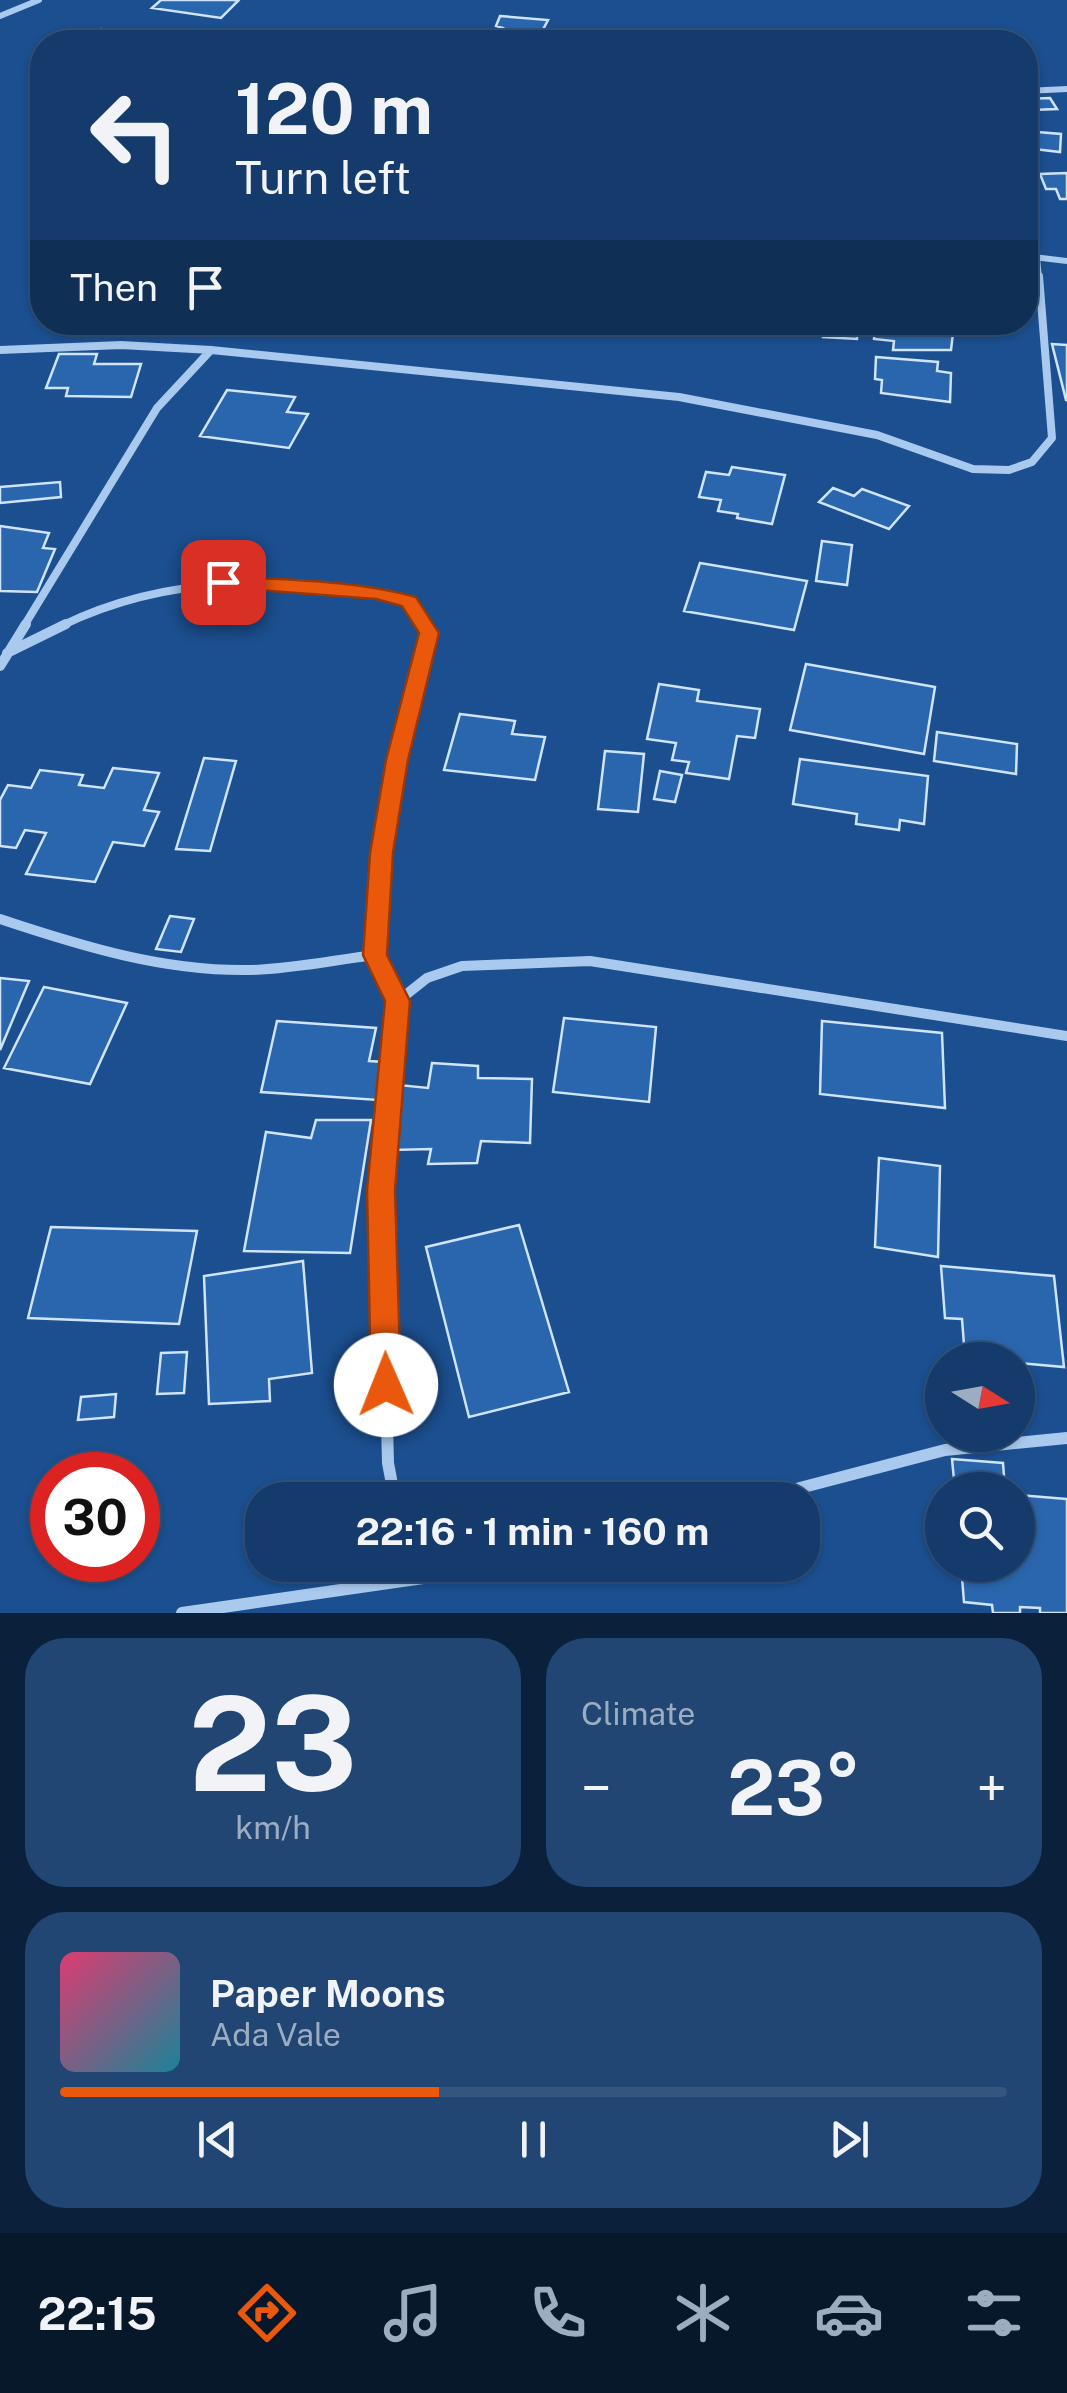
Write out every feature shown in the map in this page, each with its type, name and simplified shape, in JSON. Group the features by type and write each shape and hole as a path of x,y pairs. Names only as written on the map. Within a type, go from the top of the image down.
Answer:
{"street":[{"path":"0,16 40,0"},
{"path":"1038,90 1067,90"},
{"path":"1038,257 1067,260"},
{"path":"0,350 120,345 211,350 679,397 877,435 972,469 1010,470 1032,462 1052,438 1038,269"},
{"path":"0,666 157,408 211,350"},
{"path":"7,653 129,598 223,582 376,593 409,602 429,633 397,760 382,853 375,955 398,1001 381,1190 392,1482"},
{"path":"0,919 122,958 176,966 242,971 375,955"},
{"path":"398,1001 426,978 462,966 590,961 755,990 1067,1036"},
{"path":"820,1483 945,1450 1067,1438"},
{"path":"182,1613 354,1582"}],"building":[{"path":"161,0 238,1 221,18 152,8"},
{"path":"500,16 548,20 543,30 502,30 496,26"},
{"path":"1038,98 1050,98 1057,109 1038,110"},
{"path":"1038,132 1061,134 1060,152 1038,149"},
{"path":"1067,173 1067,199 1060,199 1056,189 1046,189 1040,174"},
{"path":"857,335 857,339 823,337"},
{"path":"874,335 953,335 951,350 893,350 894,341 874,339"},
{"path":"1052,344 1067,345 1067,400 1066,400"},
{"path":"59,354 97,354 94,364 141,364 131,397 66,396 68,388 46,388"},
{"path":"876,357 938,362 937,371 951,373 950,402 881,393 882,380 875,379"},
{"path":"227,390 295,397 287,412 308,414 289,448 200,436"},
{"path":"732,467 785,475 772,524 718,511 721,500 699,497 706,472 729,475"},
{"path":"60,482 61,497 0,503 0,487"},
{"path":"833,488 854,496 862,489 909,506 889,529 819,502"},
{"path":"0,526 49,533 43,548 55,549 37,592 0,591"},
{"path":"822,541 852,545 847,585 816,581"},
{"path":"700,563 807,581 794,630 684,611"},
{"path":"806,664 935,687 924,754 790,730"},
{"path":"659,684 699,690 697,701 760,709 755,738 737,736 729,779 686,773 689,762 672,760 676,743 647,739"},
{"path":"460,714 515,721 512,734 545,737 535,780 444,770"},
{"path":"937,732 1017,744 1016,774 934,761"},
{"path":"605,751 644,754 638,812 598,809"},
{"path":"204,758 236,761 210,851 176,849"},
{"path":"800,759 928,776 924,824 900,820 899,830 856,824 857,814 793,804"},
{"path":"113,768 159,773 144,810 159,812 144,846 113,842 95,882 26,874 46,833 25,830 16,848 0,846 0,800 8,785 31,788 40,770 83,775 79,785 104,788"},
{"path":"660,771 682,775 675,802 654,799"},
{"path":"170,916 194,919 181,952 156,949"},
{"path":"0,978 29,981 0,1050"},
{"path":"44,987 127,1003 90,1084 4,1068"},
{"path":"564,1018 656,1027 649,1102 553,1092"},
{"path":"277,1021 376,1028 369,1061 385,1062 378,1100 261,1092"},
{"path":"822,1021 942,1033 945,1108 820,1094"},
{"path":"432,1063 478,1066 478,1078 532,1079 530,1143 481,1141 477,1163 428,1164 431,1149 391,1150 399,1085 428,1088"},
{"path":"316,1120 371,1120 350,1253 244,1251 266,1132 311,1138"},
{"path":"879,1158 940,1166 938,1257 875,1247"},
{"path":"519,1225 569,1392 469,1417 426,1247"},
{"path":"51,1227 197,1231 179,1324 28,1318"},
{"path":"303,1261 312,1373 269,1379 270,1401 209,1404 204,1276"},
{"path":"941,1266 1054,1276 1064,1367 1035,1364 1035,1342 964,1342 962,1319 945,1318"},
{"path":"187,1352 184,1393 157,1394 161,1353"},
{"path":"116,1394 114,1417 78,1420 81,1397"},
{"path":"952,1459 1003,1463 1004,1472 953,1472"},
{"path":"1035,1496 1067,1499 1067,1613 1040,1613 1040,1608 1020,1607 1020,1613 993,1613 992,1605 964,1602 962,1582 1035,1582"}],"route":[{"path":"223,582 376,593 409,602 429,633 397,760 382,853 375,955 398,1001 381,1190 386,1385"}]}
